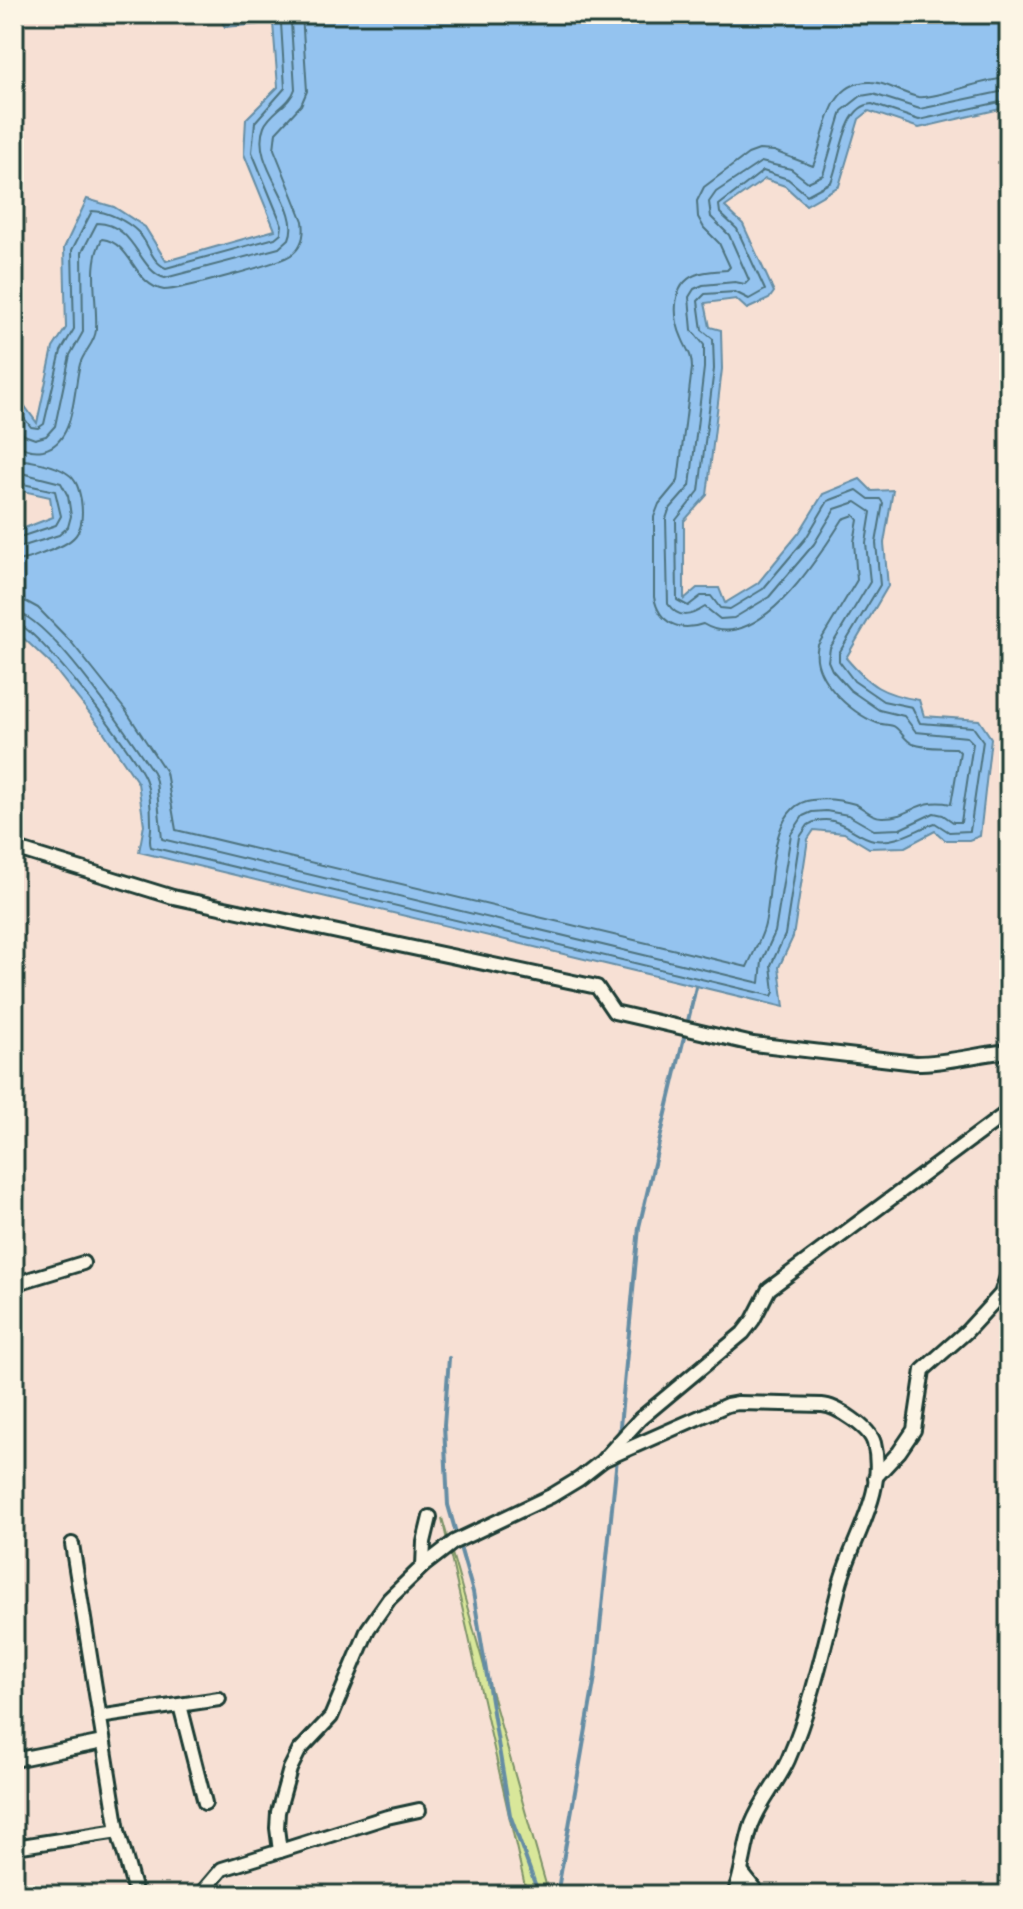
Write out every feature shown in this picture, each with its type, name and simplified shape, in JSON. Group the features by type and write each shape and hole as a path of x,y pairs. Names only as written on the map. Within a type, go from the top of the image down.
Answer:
{"street":[{"path":"14,848 173,897 597,987 614,1012 753,1044 916,1063 1009,1051"},
{"path":"280,1851 278,1812 299,1751 331,1717 368,1629 379,1611 423,1566 454,1542 568,1486 602,1461 640,1419 743,1333 769,1289 1009,1111"},
{"path":"14,1284 83,1263"},
{"path":"875,1479 914,1430 923,1370 966,1332 1001,1294 1009,1271"},
{"path":"602,1461 727,1405 738,1403 835,1407 869,1433 874,1444 875,1479 871,1503 841,1580 822,1658 795,1742 753,1823 734,1895"},
{"path":"423,1566 424,1542 430,1517"},
{"path":"72,1544 118,1831 136,1895"},
{"path":"99,1717 219,1699"},
{"path":"180,1705 205,1803"},
{"path":"14,1760 103,1742"},
{"path":"200,1895 222,1869 387,1817 419,1810"},
{"path":"14,1858 14,1845 118,1831"},
{"path":"742,1873 759,1895"}],"green space":[{"path":"442,1518 549,1895 527,1895"}],"water":[{"path":"217,14 1009,14 1009,107 919,128 869,111 859,119 839,186 806,205 785,186 765,179 725,207 743,224 774,292 769,299 747,309 736,299 705,303 710,327 721,330 722,369 707,495 684,521 684,599 697,588 719,588 725,603 758,583 799,533 823,494 860,479 872,491 893,490 884,543 888,586 846,658 862,676 878,687 895,695 919,700 924,716 979,720 991,738 980,836 969,840 945,840 935,831 905,847 869,848 844,833 814,830 808,839 793,937 779,967 784,1007 139,852 144,825 138,783 101,728 50,663 18,633 14,618 14,532 53,517 50,497 14,489 14,391 37,423 53,348 66,328 64,248 87,199 114,207 145,227 166,261 275,230 244,154 246,119 278,87 273,23 225,27"}],"waterway":[{"path":"619,1437 639,1227 696,987"},
{"path":"449,1358 444,1425 448,1505 473,1592 510,1815 539,1895"},
{"path":"557,1895 595,1677 617,1458"}]}
